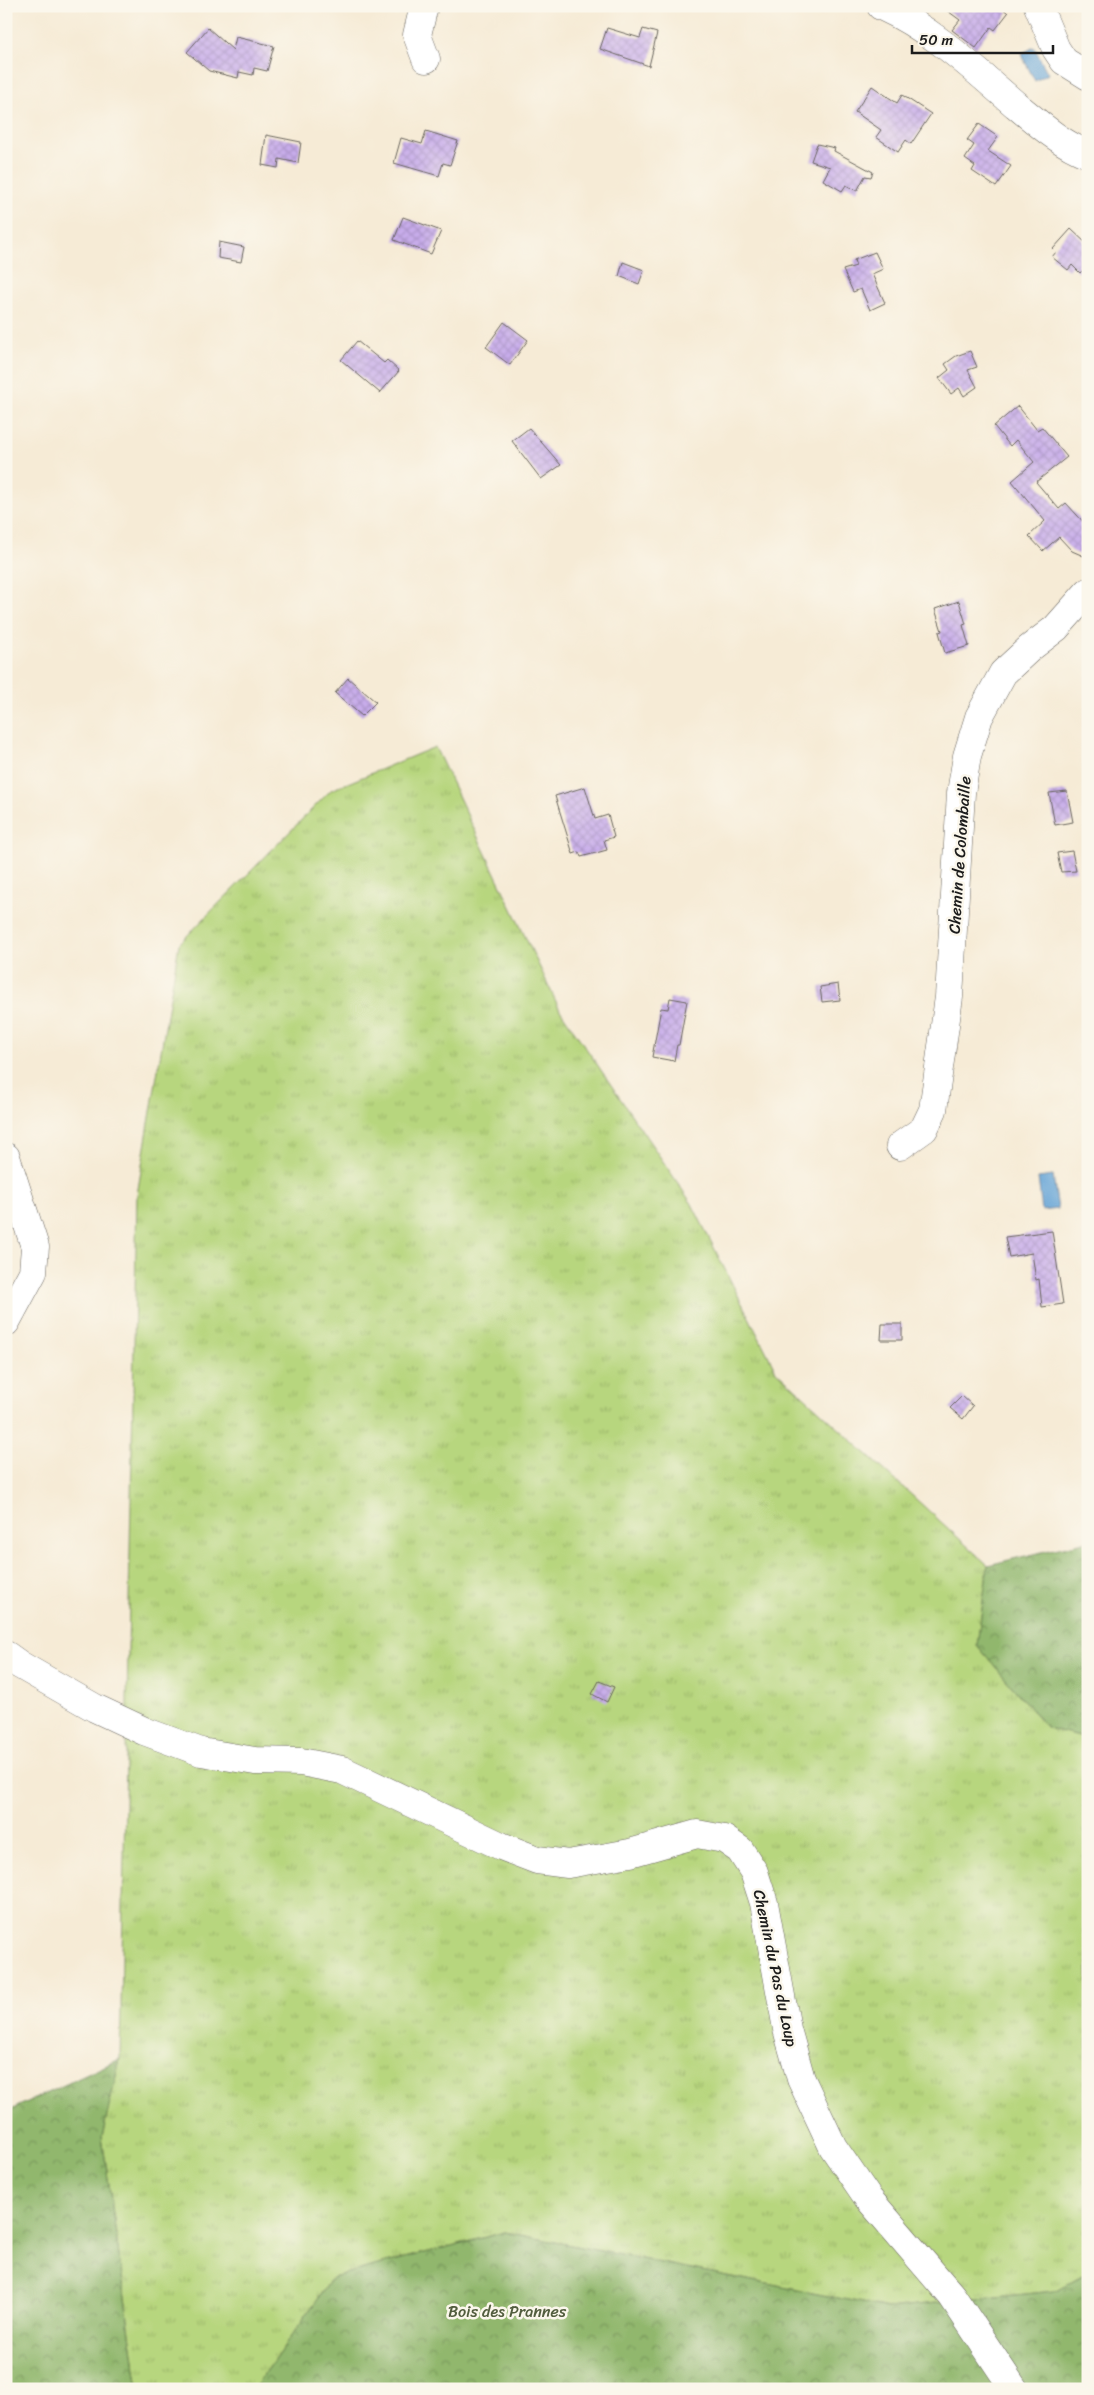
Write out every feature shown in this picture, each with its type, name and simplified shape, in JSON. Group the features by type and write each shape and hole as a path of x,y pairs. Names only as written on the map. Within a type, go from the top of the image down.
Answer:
{"street":[{"path":"424,6 417,35 426,59"},
{"path":"881,6 901,15 926,31 1041,126 1077,150 1088,154"},
{"path":"1038,6 1056,48 1064,61 1088,76"},
{"name":"Chemin de Colombaille","path":"900,1146 924,1129 933,1110 949,997 960,793 967,756 979,717 1003,673 1030,648 1056,628 1088,592"},
{"path":"6,1157 35,1247 33,1272 6,1322"},
{"name":"Chemin du Pas du Loup","path":"6,1655 95,1708 144,1731 201,1752 255,1760 301,1762 342,1770 494,1843 537,1860 568,1864 630,1852 697,1834 724,1839 740,1850 754,1872 764,1903 786,2020 800,2080 833,2147 868,2198 952,2296 1014,2389"}],"green space":[{"path":"435,747 560,1010 692,1204 776,1371 988,1565 977,1645 1047,1728 1088,1738 1088,2273 1055,2291 888,2308 505,2232 333,2277 254,2389 138,2389 102,2137 120,2059 137,1195 179,944 331,790"},
{"path":"1088,1541 1088,1738 1047,1728 977,1645 988,1565"},
{"path":"120,2059 102,2137 138,2389 6,2389 6,2112"},
{"name":"Bois des Prannes","path":"505,2232 888,2308 1055,2291 1088,2273 1088,2389 254,2389 333,2277"}],"water":[{"path":"1034,47 1048,74 1035,81 1021,54"},
{"path":"1053,1176 1058,1209 1042,1211 1038,1178"}],"building":[{"path":"941,6 1000,6 1008,13 995,30 991,27 976,48 952,30 960,20"},
{"path":"208,28 233,50 236,37 274,46 267,71 254,68 253,75 239,72 238,78 209,71 187,52"},
{"path":"607,28 640,38 643,29 657,33 649,66 600,49"},
{"path":"872,86 897,103 902,95 931,114 911,144 906,140 898,152 876,137 881,130 855,112"},
{"path":"979,124 998,137 988,151 1011,166 996,187 972,171 975,166 965,159 974,145 967,140"},
{"path":"426,131 458,141 450,165 443,163 439,176 394,163 401,138 422,144"},
{"path":"266,135 301,142 298,163 279,159 278,168 262,165"},
{"path":"817,144 835,148 834,151 873,172 871,177 865,176 857,191 846,185 842,191 823,180 830,167 811,161"},
{"path":"403,217 441,231 431,254 394,240"},
{"path":"1071,229 1088,245 1088,266 1080,273 1072,265 1068,270 1052,257 1056,252 1053,249"},
{"path":"219,242 244,247 241,262 218,258"},
{"path":"875,252 883,269 872,274 885,303 870,310 861,289 853,292 843,270 856,266 854,260"},
{"path":"623,262 644,270 639,284 619,276"},
{"path":"504,322 528,340 510,365 486,347"},
{"path":"357,341 384,363 387,360 399,371 380,393 341,360"},
{"path":"970,351 977,367 968,370 977,387 964,396 959,388 951,394 939,378 949,370 945,364 956,356"},
{"path":"1018,406 1037,430 1042,427 1067,457 1036,482 1059,509 1066,503 1088,527 1088,558 1072,551 1059,537 1043,551 1029,536 1045,521 1012,481 1034,462 1016,440 1010,446 994,426"},
{"path":"529,428 561,465 541,479 512,441"},
{"path":"959,601 966,624 963,625 969,646 945,653 939,632 942,631 935,609"},
{"path":"348,678 376,702 362,716 335,693"},
{"path":"585,787 595,819 608,815 614,837 604,840 607,850 581,857 579,852 573,854 555,796"},
{"path":"1067,791 1073,822 1055,825 1049,793"},
{"path":"1072,851 1076,871 1061,872 1057,853"},
{"path":"838,984 840,1000 822,1002 820,987"},
{"path":"670,998 687,1001 674,1061 652,1057 661,1008 668,1009"},
{"path":"1052,1231 1063,1304 1042,1307 1039,1279 1036,1280 1032,1253 1009,1257 1005,1237"},
{"path":"882,1324 902,1324 902,1340 881,1340"},
{"path":"962,1396 973,1406 963,1419 950,1408"},
{"path":"599,1681 614,1687 607,1702 592,1694"}]}
